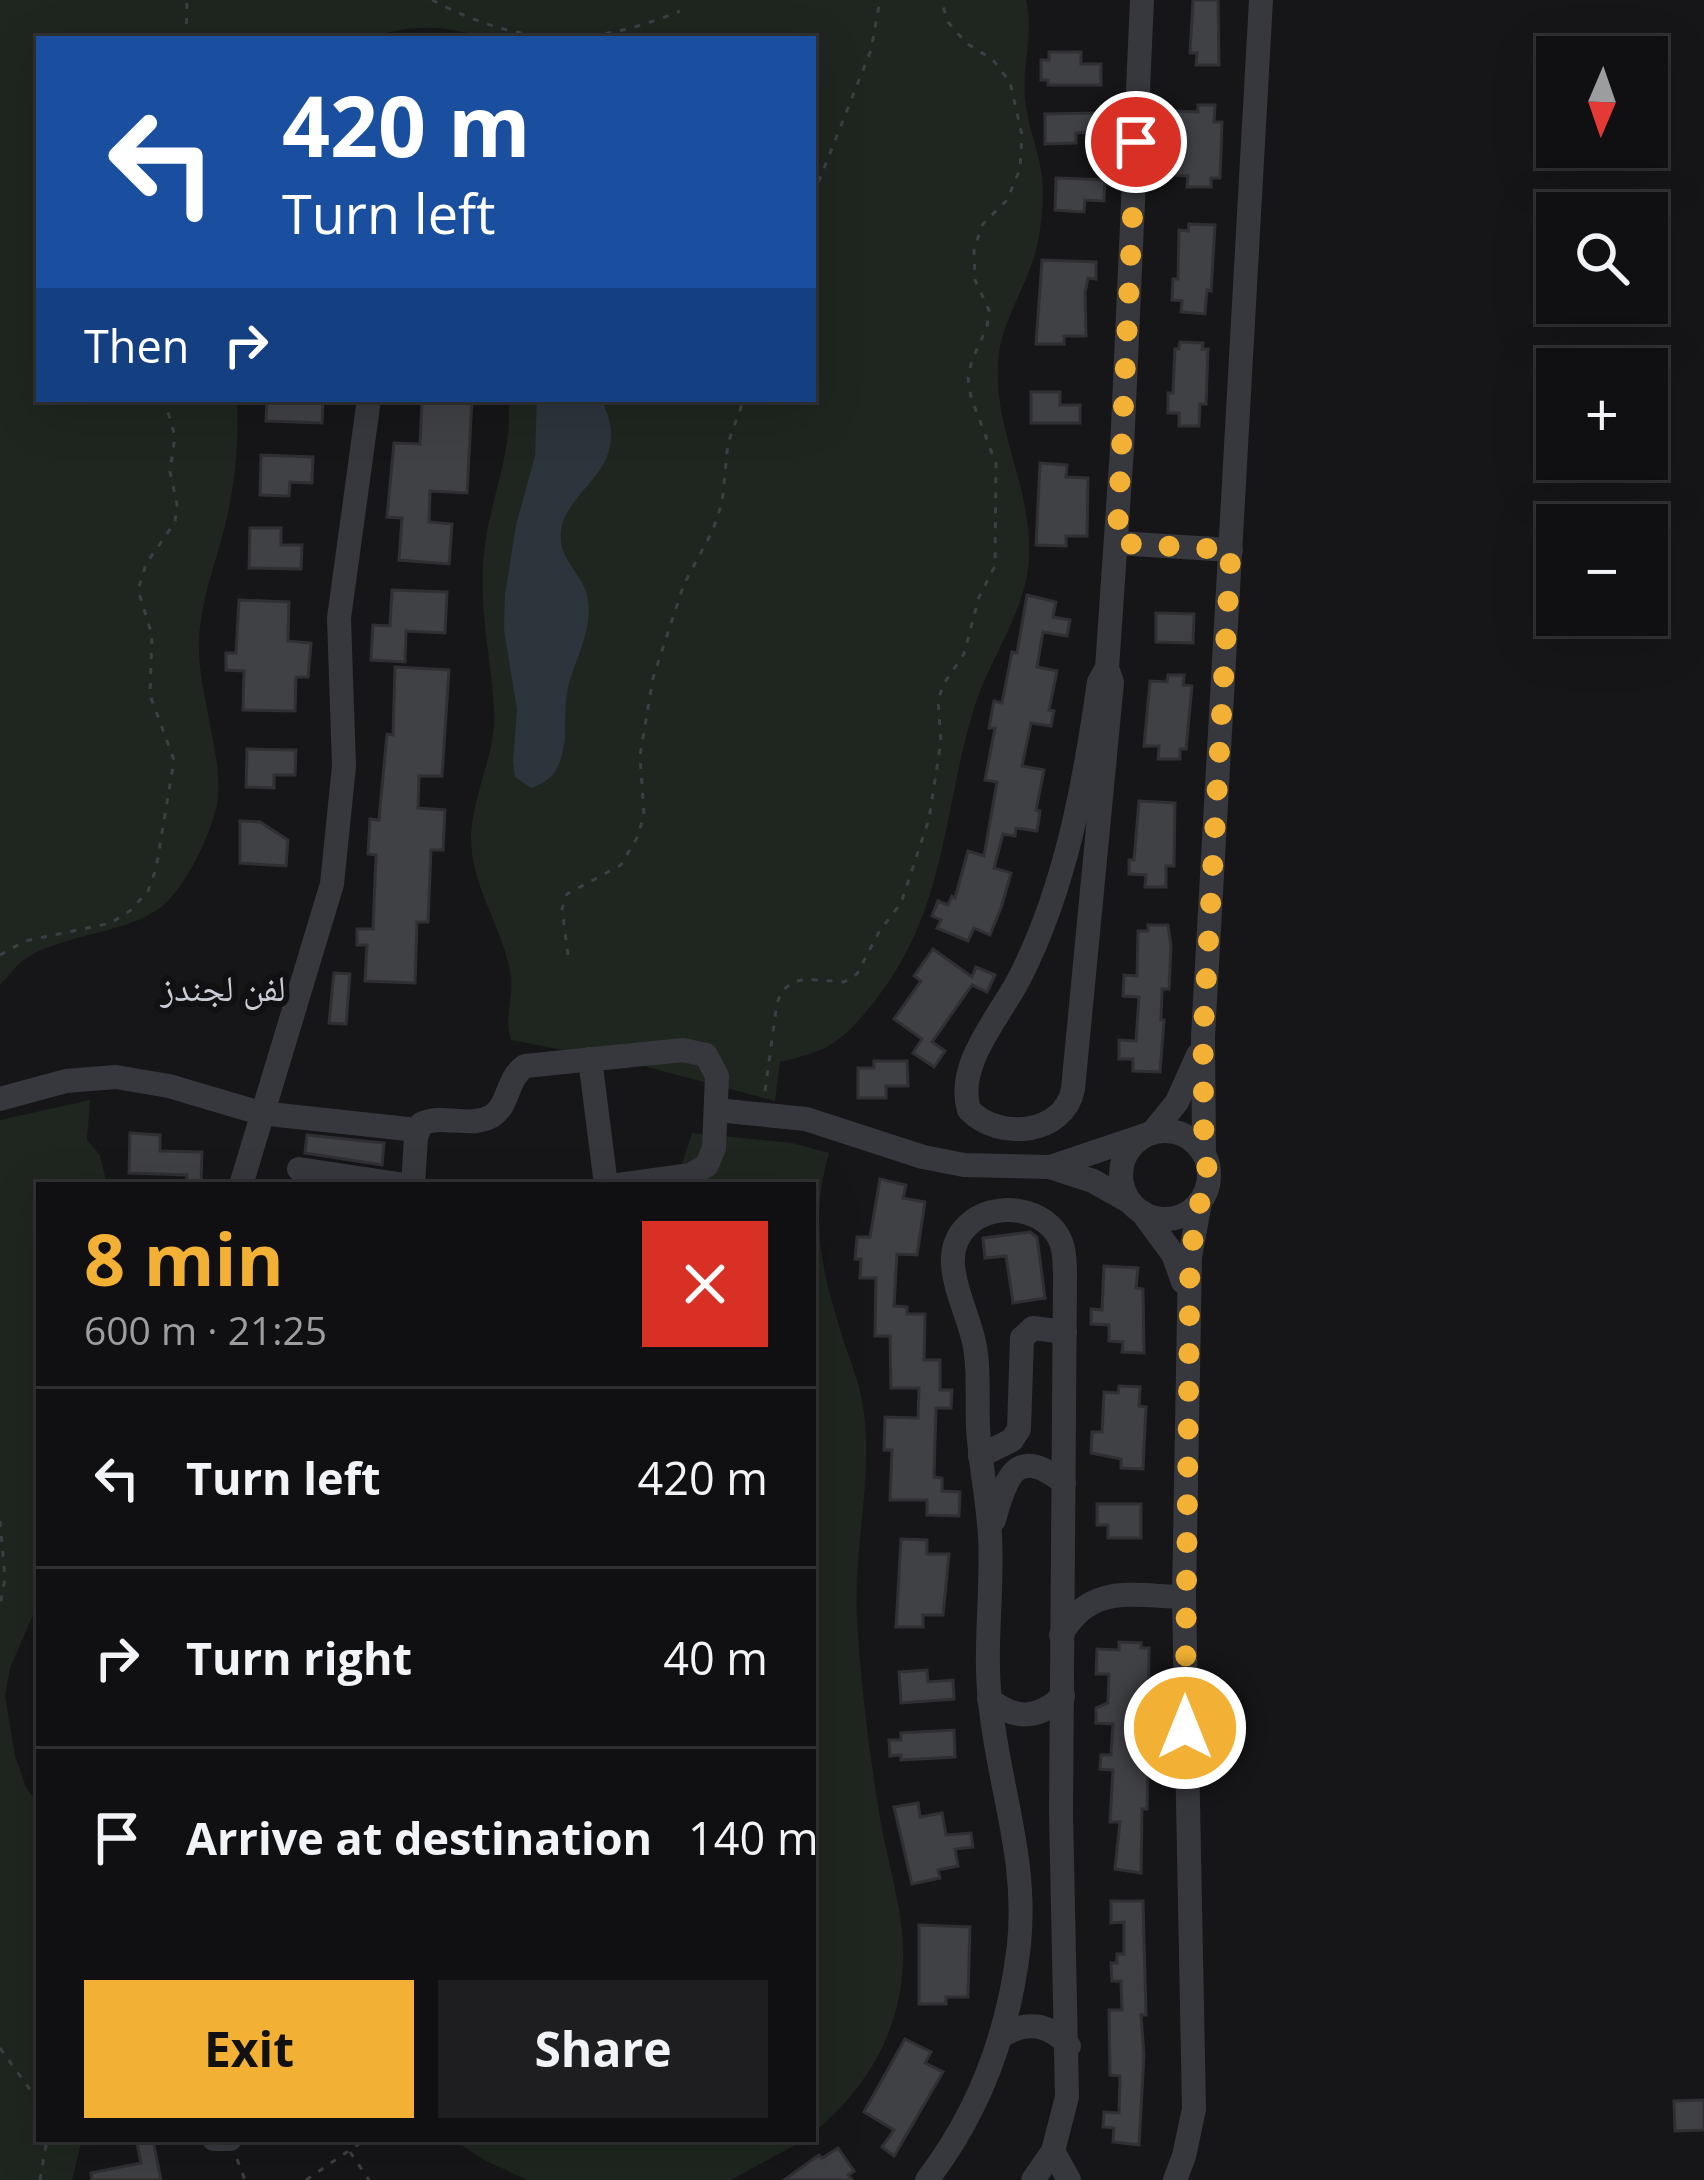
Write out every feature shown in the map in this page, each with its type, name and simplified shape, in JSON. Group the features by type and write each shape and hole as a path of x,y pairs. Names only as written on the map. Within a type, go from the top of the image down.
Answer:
{"street":[{"path":"1107,668 1099,682 1073,819 1046,916 1027,964 967,1074 969,1110 988,1125 1051,1124 1070,1103 1112,682 1107,668 1142,0"},
{"path":"1174,2180 1194,2109 1184,1597 1190,1257 1209,1178 1204,1153 1203,1036 1261,0"},
{"path":"242,1182 322,926 339,840 344,766 339,617 369,402"},
{"path":"1117,543 1231,550"},
{"path":"1190,1307 1173,1254 1137,1208 1122,1183 1121,1168 1130,1148 1150,1133 1187,1085 1203,1036"},
{"path":"409,1182 417,1130 428,1120 489,1118 504,1103 512,1077 525,1066 683,1049 699,1052 715,1068 714,1148 700,1172 637,1182"},
{"path":"590,1059 606,1182"},
{"path":"0,1099 66,1082 116,1077 169,1086 260,1113 417,1130"},
{"path":"716,1110 827,1124 964,1166 1051,1168 1093,1181 1137,1208 1173,1218 1200,1202"},
{"path":"1051,1168 1150,1133 1185,1135 1204,1153"},
{"path":"299,1169 388,1182"},
{"path":"927,2180 977,2099 1000,2037 1012,1988 1021,1897 1018,1852 989,1699 990,1537 980,1456 976,1346 952,1267 953,1251 969,1224 982,1216 1013,1210 1049,1224 1060,1240 1064,1260 1061,1860 1069,2046 1064,2116 1053,2152 1033,2180"},
{"path":"980,1456 1012,1440 1019,1429 1022,1338 1033,1328 1065,1332"},
{"path":"990,1537 1011,1473 1038,1466 1064,1484"},
{"path":"1062,1558 1101,1596"},
{"path":"1061,1635 1077,1612 1101,1596 1184,1597"},
{"path":"989,1699 1021,1716 1043,1712 1063,1696"},
{"path":"1000,2037 1036,2025 1049,2029 1069,2046"},
{"path":"1053,2152 1069,2180"}],"path":[{"path":"186,36 188,0"},
{"path":"432,0 494,28 531,36"},
{"path":"816,188 871,50 880,0"},
{"path":"762,1113 782,991 806,979 844,982 857,974 879,932 901,904 929,819 941,741 938,701 964,654 979,597 995,566 995,464 968,379 988,327 988,310 975,280 974,248 983,224 1007,200 1020,169 1022,135 1010,82 993,60 966,43 948,22 941,0"},
{"path":"598,36 635,29 680,11"},
{"path":"0,955 25,941 110,923 148,891 156,869 173,760 150,695 152,635 138,590 146,564 175,522 177,504 170,472 175,436 165,402"},
{"path":"568,956 562,909 567,894 621,865 638,836 644,814 640,756 653,678 684,584 722,503 728,443 743,402"},
{"path":"0,1521 5,1579 0,1606"},
{"path":"0,2048 36,2098"},
{"path":"40,2180 46,2142"},
{"path":"306,2180 362,2142"},
{"path":"349,2151 369,2180"}],"shaded area":[{"path":"0,0 1026,0 1025,99 1041,170 1042,206 1034,257 1000,347 998,388 1025,507 1027,577 976,702 939,860 915,934 896,971 849,1030 823,1049 780,1062 775,1101 636,1064 511,1040 511,977 481,890 471,835 494,725 483,573 507,438 508,402 816,402 816,36 477,36 429,28 378,36 36,36 36,402 237,402 237,440 229,508 199,641 218,787 204,842 176,891 154,912 41,950 0,985"},
{"path":"537,402 602,402 610,425 610,447 562,527 564,554 587,595 588,621 567,693 561,757 550,777 531,788 515,777 517,709 504,630 516,525 535,456"},
{"path":"90,1100 87,1140 100,1155 106,1182 36,1182 36,1608 10,1668 5,1696 15,1756 36,1801 36,2142 81,2142 72,2180 0,2180 0,1120"},
{"path":"692,1133 792,1143 829,1153 820,1205 821,1252 859,1388 865,1428 859,1644 872,1768 899,1908 903,1962 896,2012 877,2057 849,2098 816,2130 816,1182 676,1182"},
{"path":"457,2142 801,2142 731,2180 527,2180"}],"building":[{"path":"1193,0 1218,0 1219,65 1196,65 1197,53 1190,53"},
{"path":"1049,52 1081,52 1081,64 1101,64 1101,85 1048,85 1048,80 1041,80 1041,60 1049,60"},
{"path":"1198,105 1215,105 1214,122 1222,122 1220,178 1211,178 1211,187 1187,187 1188,176 1174,175 1176,111 1198,112"},
{"path":"1097,113 1097,132 1076,133 1076,143 1045,144 1045,114"},
{"path":"1056,178 1105,180 1104,201 1085,200 1084,212 1055,210"},
{"path":"1189,224 1215,225 1205,314 1181,312 1182,301 1172,300 1173,279 1178,279 1179,230 1188,231"},
{"path":"1042,260 1096,262 1096,279 1088,278 1085,293 1086,336 1064,336 1064,344 1036,344"},
{"path":"1180,342 1203,343 1202,349 1208,349 1206,404 1200,404 1199,426 1179,426 1179,413 1168,413 1175,349"},
{"path":"1031,392 1060,392 1060,405 1080,405 1080,423 1031,423"},
{"path":"267,402 323,402 322,423 266,421"},
{"path":"422,402 472,402 467,493 430,491 429,522 452,524 449,564 399,560 402,518 387,517 394,443 420,444"},
{"path":"261,455 313,457 312,483 290,482 289,496 260,495"},
{"path":"1040,463 1067,465 1066,477 1088,478 1087,536 1066,536 1066,546 1036,545"},
{"path":"250,528 281,528 281,545 302,545 301,569 249,568"},
{"path":"392,590 447,592 445,633 406,631 405,662 371,660 373,625 390,626"},
{"path":"1027,595 1056,602 1053,617 1070,620 1067,636 1043,632 1037,667 1057,671 1049,710 1054,711 1051,726 1031,723 1022,766 1044,770 1037,831 1016,828 1015,836 1003,834 994,868 1011,873 1002,905 990,935 974,928 968,941 937,928 941,920 932,916 938,901 948,905 955,898 968,851 984,856 997,782 985,780 995,728 989,728 994,701 1002,703 1012,652 1017,653"},
{"path":"239,600 289,602 288,641 311,643 308,677 296,677 295,711 243,710 244,671 226,670 226,653 236,653"},
{"path":"1156,613 1194,614 1193,643 1156,642"},
{"path":"395,667 449,670 442,776 419,776 418,808 445,810 443,850 431,850 428,922 417,922 415,983 365,981 367,945 357,945 357,929 373,929 376,855 368,854 370,819 379,820 387,734 393,735"},
{"path":"1168,675 1184,675 1183,685 1192,686 1186,749 1180,749 1180,759 1158,759 1159,746 1144,746 1150,681 1167,682"},
{"path":"247,749 296,750 295,775 274,775 274,788 246,787"},
{"path":"1139,801 1175,803 1174,866 1166,866 1166,887 1145,887 1146,875 1129,874"},
{"path":"240,821 260,822 288,840 286,866 240,863"},
{"path":"1148,925 1168,925 1171,946 1169,989 1162,989 1160,1072 1133,1071 1133,1059 1119,1059 1119,1040 1136,1041 1139,997 1123,996 1124,975 1137,976 1138,931 1148,931"},
{"path":"933,949 972,977 976,967 995,975 987,992 972,985 932,1042 945,1051 934,1067 913,1053 922,1039 894,1019 921,981 914,976"},
{"path":"334,973 350,974 346,1024 329,1023"},
{"path":"874,1061 907,1061 908,1086 886,1086 886,1098 858,1098 858,1068 874,1068"},
{"path":"130,1133 160,1135 160,1151 202,1152 201,1182 186,1182 187,1175 129,1173"},
{"path":"307,1135 384,1143 382,1165 305,1153"},
{"path":"880,1179 906,1185 903,1198 925,1202 917,1255 897,1254 894,1306 907,1307 907,1314 925,1314 924,1360 940,1360 940,1390 952,1390 951,1408 936,1408 934,1477 942,1478 942,1491 960,1492 959,1516 927,1515 927,1500 890,1500 892,1450 884,1450 885,1417 918,1418 919,1388 891,1388 890,1336 875,1336 876,1278 860,1278 861,1259 855,1259 857,1237 870,1237"},
{"path":"1030,1232 1037,1237 1045,1298 1013,1303 1006,1256 985,1258 983,1238"},
{"path":"1104,1266 1138,1268 1144,1353 1122,1352 1123,1342 1109,1341 1109,1325 1091,1324 1091,1309 1102,1310"},
{"path":"1119,1386 1140,1387 1139,1406 1146,1407 1143,1469 1121,1468 1121,1459 1091,1453 1092,1432 1102,1432 1104,1392 1118,1393"},
{"path":"1097,1504 1141,1504 1141,1538 1108,1538 1108,1525 1097,1525"},
{"path":"901,1539 927,1540 927,1554 949,1554 943,1615 923,1615 923,1627 896,1627"},
{"path":"1119,1642 1149,1648 1147,1809 1142,1809 1141,1873 1115,1869 1120,1822 1110,1822 1113,1770 1100,1769 1101,1755 1111,1755 1113,1724 1096,1723 1096,1708 1108,1703 1109,1674 1096,1674 1097,1649 1119,1650"},
{"path":"927,1670 928,1682 953,1680 954,1699 901,1703 899,1672"},
{"path":"954,1730 955,1757 901,1760 901,1755 890,1756 889,1740 901,1740 901,1733"},
{"path":"918,1803 920,1817 942,1813 946,1835 971,1833 973,1847 955,1849 958,1866 938,1870 940,1878 912,1884 894,1807"},
{"path":"1111,1901 1143,1901 1146,2015 1141,2015 1144,2055 1139,2145 1113,2142 1114,2128 1103,2127 1104,2112 1119,2113 1120,2076 1110,2075 1109,2010 1122,2010 1121,1981 1112,1981 1111,1963 1117,1963 1117,1954 1124,1954 1124,1922 1111,1923"},
{"path":"919,1925 970,1927 968,1997 946,1997 946,2004 919,2004"},
{"path":"905,2039 931,2052 925,2063 943,2072 894,2156 882,2147 894,2130 864,2112"},
{"path":"1704,2100 1704,2130 1675,2131 1674,2101"},
{"path":"153,2142 161,2180 92,2180 91,2173 141,2163 137,2144"},
{"path":"838,2148 854,2171 848,2175 852,2180 784,2180 819,2155 822,2158"}],"district":[{"name":"لفن لجندز","path":"223,987"}],"route":[{"path":"1136,142 1117,543 1231,550 1203,1036 1204,1153 1209,1178 1190,1257 1185,1728"}]}
